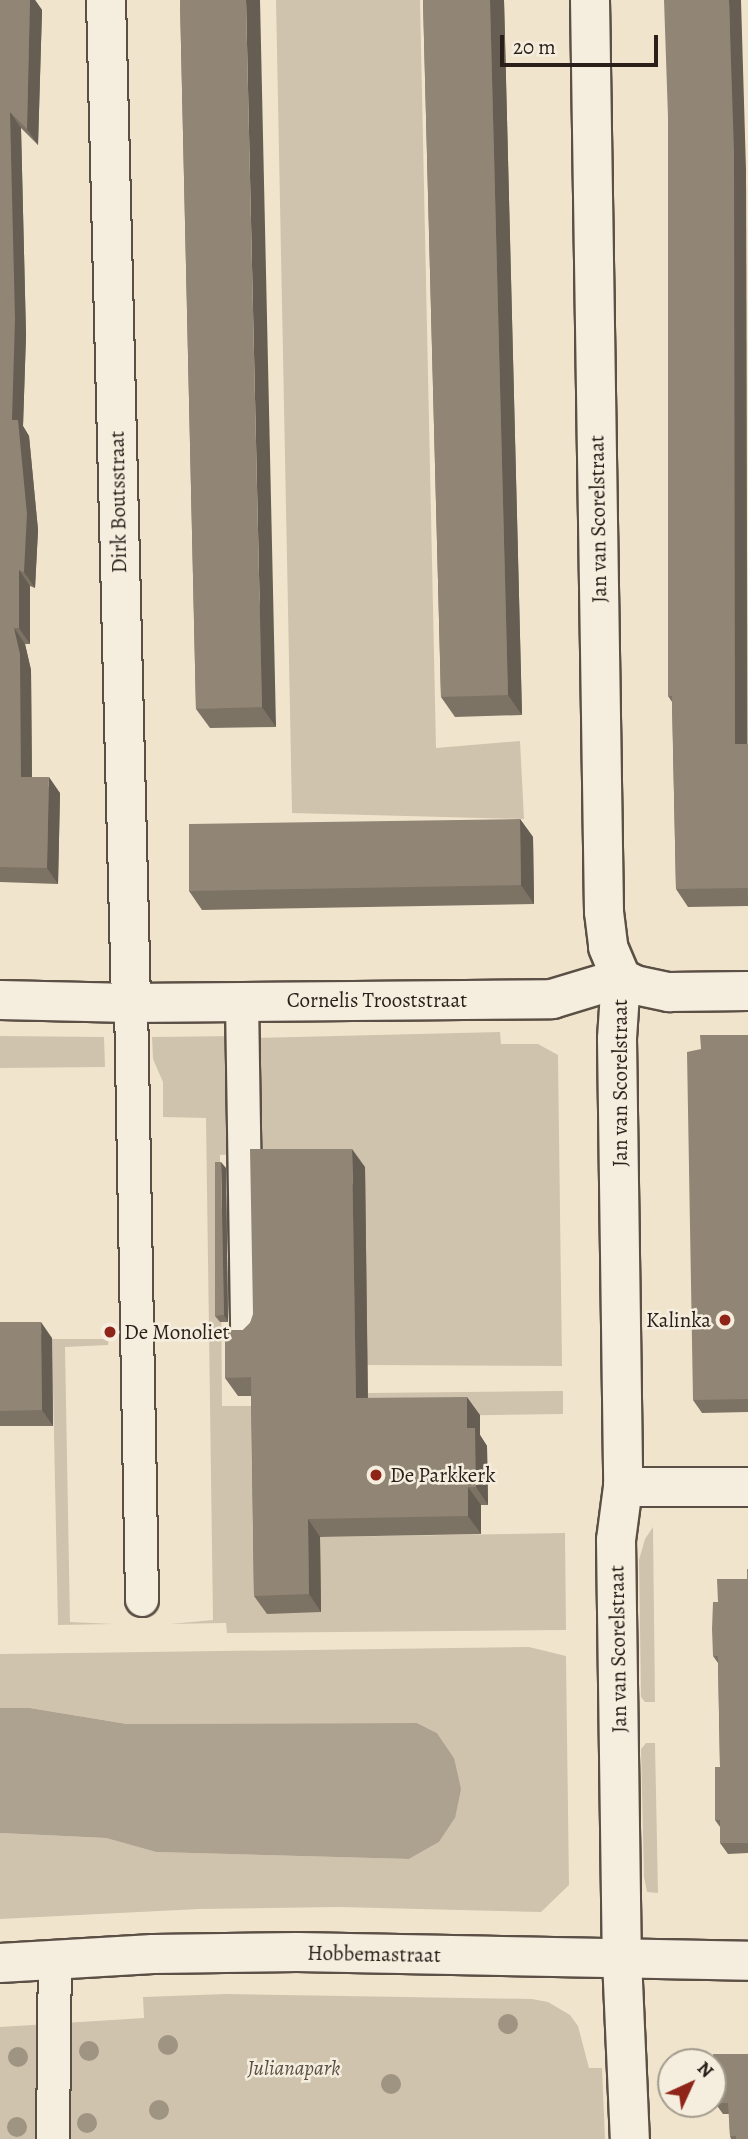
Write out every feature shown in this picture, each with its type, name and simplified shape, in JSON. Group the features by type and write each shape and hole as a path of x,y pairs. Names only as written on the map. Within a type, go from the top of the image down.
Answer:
{"street":[{"name":"Dirk Boutsstraat","path":"106,0 131,1003"},
{"name":"Jan van Scorelstraat","path":"590,0 604,912 608,947 621,978 617,1039 623,1487 616,1540 622,1959 630,2139"},
{"name":"Cornelis Trooststraat","path":"0,1000 131,1003 552,999 621,978"},
{"path":"621,978 650,989 669,992 748,991"},
{"path":"623,1487 748,1487"},
{"name":"Hobbemastraat","path":"0,1964 153,1954 297,1952 748,1961"}],"lane":[{"path":"242,1001 247,1332"},
{"path":"131,1003 142,1600"},
{"path":"54,2139 55,1960"}],"green space":[{"path":"276,0 420,0 436,748 520,741 524,819 292,813"},
{"path":"500,1032 501,1044 538,1044 558,1055 562,1366 367,1365 252,1154 250,1038"},
{"path":"0,1036 104,1037 105,1067 0,1068"},
{"path":"235,1036 237,1154 220,1155 222,1406 264,1406 320,1537 565,1533 566,1630 227,1633 226,1623 170,1624 213,1620 206,1118 163,1117 163,1082 153,1059 152,1037"},
{"path":"52,1339 109,1339 108,1345 65,1347 70,1622 113,1624 58,1625"},
{"path":"563,1391 563,1414 368,1417 368,1393"},
{"path":"653,1527 655,1702 645,1702 641,1697 639,1560 645,1539"},
{"path":"529,1647 566,1656 569,1885 541,1912 339,1907 199,1909 0,1919 0,1833 106,1838 156,1852 409,1859 439,1842 455,1818 454,1758 437,1733 417,1723 127,1724 30,1708 0,1708 0,1654"},
{"path":"646,1743 655,1743 658,1893 647,1892 644,1877 641,1749"},
{"name":"Julianapark","path":"226,1994 532,1999 548,2002 570,2015 578,2026 589,2068 602,2068 605,2139 0,2139 0,2027 144,2018 143,1997"}],"shaded area":[{"path":"0,1708 30,1708 127,1724 417,1723 437,1733 454,1758 461,1789 455,1818 439,1842 409,1859 156,1852 106,1838 0,1833"}],"building":[{"path":"0,0 30,0 27,129 10,112 15,319 12,420 18,420 27,514 24,572 19,570 19,628 14,628 20,654 21,777 49,777 47,868 0,867"},
{"path":"180,0 246,0 262,707 196,709"},
{"path":"423,0 490,0 508,695 441,697"},
{"path":"664,0 729,0 734,152 735,744 748,744 748,888 676,889 672,696 668,696 668,117"},
{"path":"520,819 521,885 189,891 189,824"},
{"path":"700,1035 748,1035 748,1399 693,1400 687,1052 701,1049"},
{"path":"250,1149 352,1149 356,1398 467,1397 467,1428 475,1428 476,1487 468,1487 468,1516 308,1519 309,1594 254,1596 251,1377 225,1378 225,1330 243,1330 250,1323 253,1314"},
{"path":"215,1162 221,1162 224,1315 215,1316"},
{"path":"0,1322 41,1322 42,1410 0,1411"},
{"path":"747,1569 748,1843 720,1843 720,1820 715,1820 715,1767 720,1767 718,1656 713,1656 713,1602 718,1602 717,1579 747,1579"},
{"path":"727,2054 748,2054 748,2139 730,2136"}],"place":[{"name":"Kalinka","path":"725,1320"},
{"name":"De Monoliet","path":"110,1332"},
{"name":"De Parkkerk","path":"376,1475"}]}
